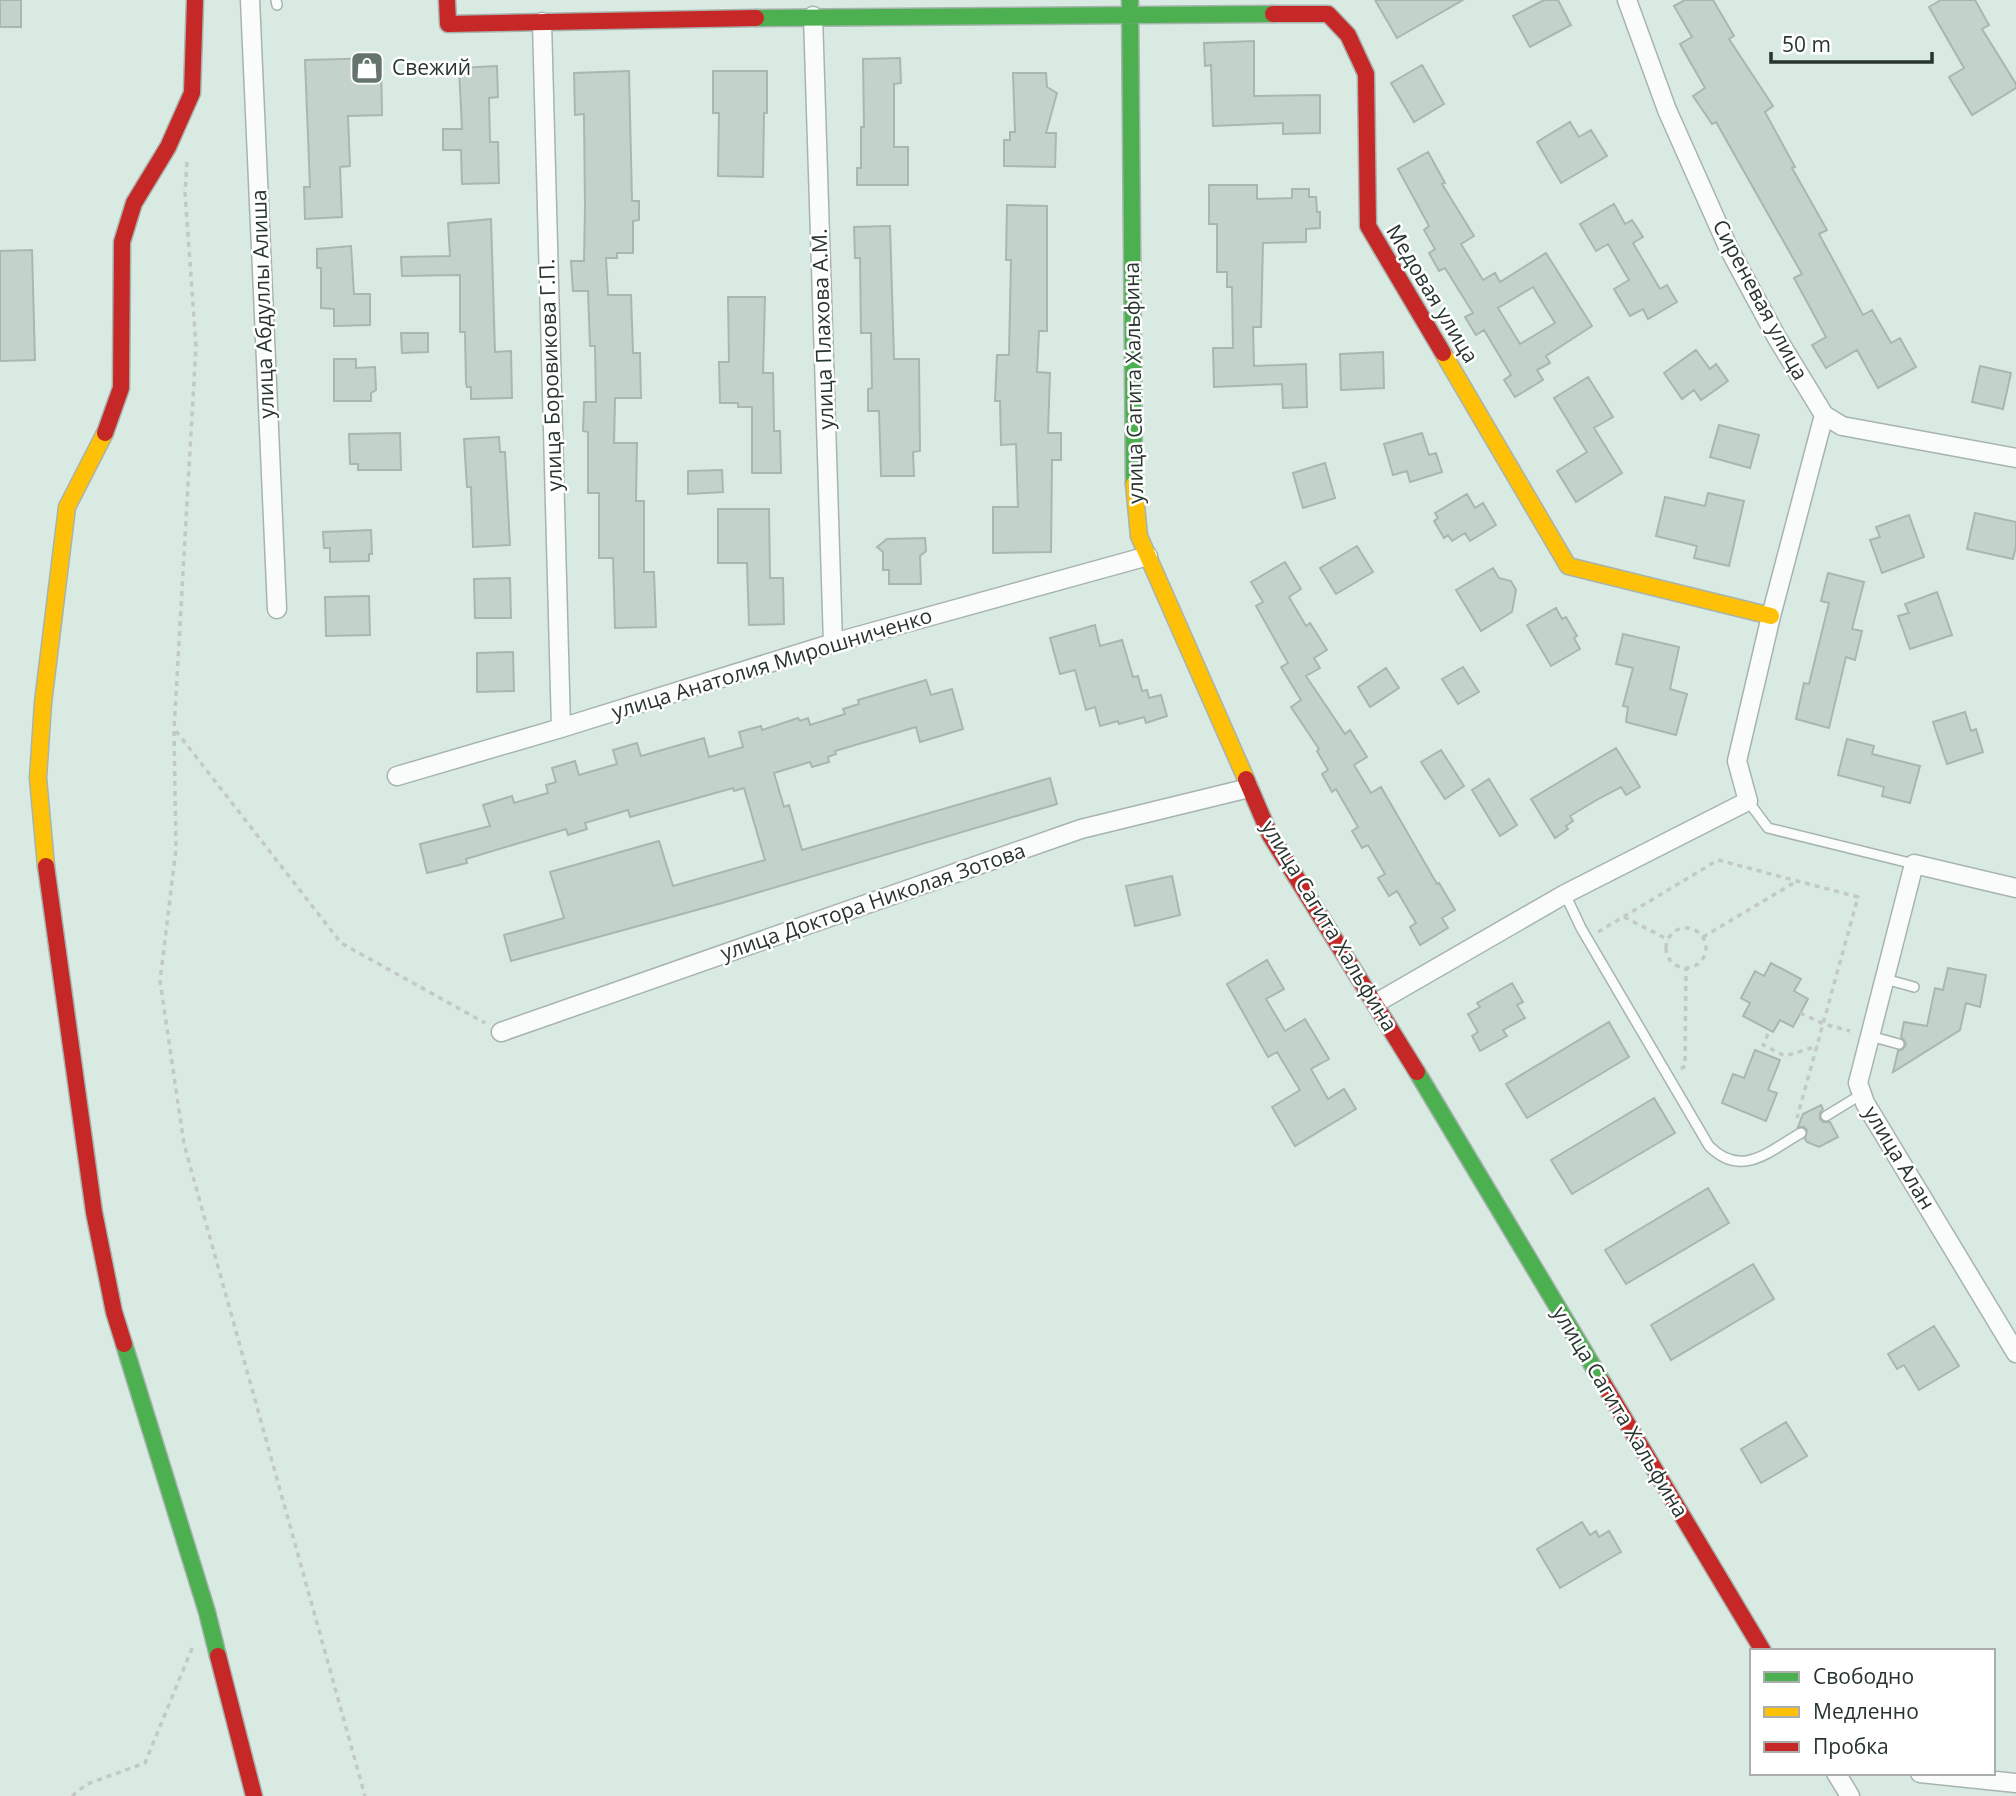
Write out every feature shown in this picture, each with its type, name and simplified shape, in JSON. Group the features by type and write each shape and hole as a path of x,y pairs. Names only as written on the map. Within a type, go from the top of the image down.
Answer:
{"street":[{"path":"195,0 192,93 168,147 134,202 122,242 121,387 117,410 80,477 67,507 43,704 38,778 44,846 96,1225 114,1312 207,1612 254,1796"},
{"name":"улица Абдуллы Алиша","path":"250,0 276,609"},
{"name":"Медовая улица","path":"447,0 448,24 1130,6 1328,15 1348,35 1366,74 1368,226 1568,566 1771,616"},
{"name":"Сиреневая улица","path":"1628,0 1667,110 1728,247 1777,338 1824,415"},
{"name":"улица Сагита Хальфина","path":"1130,6 1134,480 1139,536 1270,835 1376,1003 1762,1649"},
{"name":"улица Плахова А.М.","path":"813,16 833,643"},
{"name":"улица Боровикова Г.П.","path":"542,22 561,728"},
{"path":"1376,1003 1565,894 1748,801 1737,761 1771,616 1824,415 1842,426 2016,458"},
{"name":"улица Анатолия Мирошниченко","path":"397,776 833,643 1148,556"},
{"name":"улица Доктора Николая Зотова","path":"501,1032 1081,829 1250,788"},
{"path":"1913,864 2016,888"},
{"name":"улица Алан","path":"1913,864 1858,1083 1865,1103 2016,1353"},
{"path":"1837,1775 1850,1796"},
{"path":"1939,1775 2016,1783"}],"lane":[{"path":"1748,801 1768,828 1913,864"},
{"path":"1565,894 1588,939 1709,1146 1728,1161 1739,1163 1751,1160 1801,1133"},
{"path":"1885,979 1914,987"},
{"path":"1870,1036 1899,1044"},
{"path":"1826,1115 1862,1094"}],"path":[{"path":"188,156 186,193 196,346 174,730 176,849 160,981 184,1144 365,1796"},
{"path":"174,730 341,943 501,1032"},
{"path":"1588,939 1718,860 1858,897 1803,1101 1789,1140"},
{"path":"1703,937 1797,881"},
{"path":"1624,917 1668,940"},
{"path":"1686,929 1703,937 1706,950 1704,957 1695,966 1686,968 1671,961 1666,949 1668,940 1675,933 1686,929"},
{"path":"1669,1077 1685,1066 1686,968"},
{"path":"1800,1013 1824,1024 1870,1036"},
{"path":"1768,1034 1763,1045 1785,1056 1818,1046"},
{"path":"72,1796 87,1784 145,1763 207,1612"}],"building":[{"path":"0,0 21,0 21,27 0,27"},
{"path":"1375,0 1463,0 1397,38"},
{"path":"1544,0 1558,0 1571,25 1530,47 1513,16"},
{"path":"1685,0 1713,0 1734,36 1729,39 1773,106 1765,112 1795,167 1792,168 1827,230 1819,234 1863,315 1872,310 1891,343 1900,338 1916,367 1878,388 1857,350 1826,368 1812,345 1826,337 1794,278 1802,274 1716,122 1712,124 1693,96 1705,88 1680,44 1692,37 1674,6"},
{"path":"1941,0 1975,0 1989,25 1982,29 2016,84 2016,88 1972,115 1949,77 1964,68 1929,7"},
{"path":"1254,41 1254,96 1320,95 1320,133 1283,134 1283,123 1213,126 1211,65 1205,66 1204,43"},
{"path":"381,58 382,115 348,116 350,166 340,167 342,217 305,219 304,187 310,187 305,60"},
{"path":"900,58 901,83 894,84 894,147 908,147 908,185 857,185 857,168 861,168 861,127 864,127 863,59"},
{"path":"1422,65 1444,104 1414,122 1391,83"},
{"path":"497,66 498,97 489,98 490,142 498,142 499,183 462,184 461,150 443,150 443,129 462,129 459,68"},
{"path":"629,71 632,201 639,201 639,220 633,221 633,253 617,253 617,258 606,258 608,295 631,295 633,353 640,353 641,398 615,398 614,443 637,443 636,501 644,501 644,572 654,572 656,627 615,628 613,558 599,558 599,493 588,493 588,432 583,431 584,402 596,402 595,346 590,346 588,291 573,291 571,261 584,261 585,208 584,114 575,115 574,73"},
{"path":"713,71 767,71 763,177 718,176 719,113 713,113"},
{"path":"1013,73 1046,73 1047,87 1057,93 1046,133 1056,133 1055,167 1004,166 1004,140 1010,140 1010,132 1015,132"},
{"path":"1570,122 1579,137 1591,130 1607,156 1561,183 1537,142"},
{"path":"1428,152 1445,183 1442,184 1474,236 1461,244 1483,280 1495,273 1500,282 1546,253 1592,326 1546,356 1550,363 1537,370 1543,380 1515,397 1504,380 1511,375 1484,330 1476,335 1465,317 1473,313 1445,268 1439,271 1429,253 1435,249 1424,230 1429,226 1398,169","holes":["1533,287 1555,323 1520,344 1498,308"]},
{"path":"1209,185 1257,185 1257,199 1292,198 1292,189 1309,189 1309,197 1316,197 1320,228 1306,229 1306,242 1263,243 1261,327 1253,327 1254,366 1306,364 1307,407 1283,408 1282,384 1214,387 1213,348 1233,348 1232,287 1227,287 1227,272 1217,272 1217,224 1209,224"},
{"path":"1614,204 1625,224 1632,220 1643,237 1633,243 1660,289 1667,285 1677,302 1648,319 1643,309 1630,316 1614,289 1629,280 1608,244 1596,251 1580,224"},
{"path":"1007,205 1047,206 1047,331 1039,331 1037,372 1050,373 1048,433 1061,433 1061,460 1052,460 1051,552 993,553 993,507 1018,507 1016,444 1001,445 1000,401 995,401 997,355 1009,355 1011,260 1006,260"},
{"path":"491,219 495,352 511,351 512,398 471,399 471,387 467,387 466,383 465,332 460,332 460,275 402,276 401,257 450,256 448,223"},
{"path":"890,226 894,359 919,359 920,451 913,452 914,476 881,476 879,411 868,411 868,389 872,388 871,333 861,333 860,258 855,258 854,227"},
{"path":"351,246 354,294 370,294 370,325 334,326 334,309 321,308 321,268 317,268 317,249"},
{"path":"32,250 35,360 0,361 0,251"},
{"path":"728,297 765,297 763,373 773,373 774,431 780,431 781,473 752,473 752,407 738,407 738,403 720,403 719,362 729,362"},
{"path":"401,333 428,333 428,352 402,353"},
{"path":"1696,350 1710,369 1716,364 1728,381 1701,400 1694,390 1682,399 1664,373"},
{"path":"1383,352 1384,388 1341,390 1340,354"},
{"path":"334,359 356,359 356,368 375,367 376,390 371,393 371,401 334,401"},
{"path":"1980,366 2011,373 2003,409 1972,402"},
{"path":"1588,377 1613,417 1594,428 1622,473 1576,502 1557,471 1587,452 1554,398"},
{"path":"1719,425 1759,435 1750,468 1710,457"},
{"path":"400,433 401,470 358,470 358,464 350,464 349,434"},
{"path":"1422,433 1429,455 1436,453 1442,472 1410,482 1407,471 1393,475 1384,444"},
{"path":"499,437 500,452 505,452 510,545 473,547 471,487 467,487 464,439"},
{"path":"1325,463 1335,498 1303,508 1293,473"},
{"path":"722,470 723,492 688,494 688,471"},
{"path":"1708,493 1744,501 1729,566 1694,558 1697,546 1656,536 1665,497 1705,506"},
{"path":"1467,494 1475,508 1483,503 1496,525 1470,541 1465,533 1452,541 1448,535 1444,538 1434,521 1438,518 1435,513"},
{"path":"718,509 769,509 770,578 783,578 784,624 749,625 747,563 718,563"},
{"path":"1975,513 2016,522 2013,559 1967,549"},
{"path":"1909,515 1924,557 1882,573 1870,540 1880,537 1876,527"},
{"path":"371,530 372,554 369,554 369,561 330,562 330,548 324,548 323,532"},
{"path":"925,538 926,551 920,556 921,584 889,584 889,570 883,570 883,552 877,547 887,539"},
{"path":"1357,546 1373,572 1336,594 1320,568"},
{"path":"1285,562 1301,589 1289,597 1306,626 1310,623 1327,650 1314,658 1320,668 1306,676 1345,734 1350,730 1367,757 1354,765 1371,793 1381,787 1455,910 1442,918 1448,928 1420,945 1410,927 1416,923 1397,891 1389,896 1378,878 1385,874 1368,845 1362,848 1352,831 1358,827 1336,789 1332,792 1322,774 1328,770 1317,751 1319,749 1291,707 1301,700 1281,667 1288,663 1256,606 1263,602 1251,582"},
{"path":"1493,568 1499,578 1511,581 1516,590 1512,612 1481,631 1456,590"},
{"path":"1828,573 1864,582 1852,629 1862,631 1855,660 1846,657 1829,728 1796,719 1804,683 1809,684 1829,603 1821,601"},
{"path":"510,578 511,618 475,618 474,579"},
{"path":"1937,592 1952,635 1910,649 1898,616 1909,613 1905,604"},
{"path":"369,596 370,635 326,636 325,597"},
{"path":"1556,608 1562,619 1566,617 1577,636 1574,638 1580,649 1551,666 1527,625"},
{"path":"1095,625 1100,646 1122,640 1133,677 1138,676 1142,691 1147,690 1149,698 1161,695 1167,716 1146,723 1144,717 1100,726 1095,707 1086,710 1075,670 1060,674 1050,638"},
{"path":"1623,634 1679,647 1670,689 1687,694 1676,735 1626,722 1628,707 1623,706 1633,668 1616,664"},
{"path":"513,652 514,691 477,692 477,653"},
{"path":"1463,667 1479,692 1458,704 1442,679"},
{"path":"1386,668 1399,688 1370,707 1358,687"},
{"path":"926,680 931,695 952,689 963,729 920,742 916,727 835,751 836,754 828,757 829,762 812,767 810,762 774,773 784,807 789,805 802,850 1050,778 1057,804 722,903 511,961 504,935 564,918 550,872 659,841 673,886 765,860 744,788 734,791 733,788 630,817 628,810 585,823 587,829 568,835 566,829 466,859 467,863 427,873 420,844 490,826 483,805 512,796 514,803 548,793 546,785 556,782 552,768 575,761 579,775 617,764 613,750 637,743 641,756 704,738 709,757 743,747 739,732 761,726 762,730 798,718 800,721 808,718 810,725 845,714 843,709 859,704 858,700"},
{"path":"1965,712 1971,731 1976,729 1983,752 1947,764 1933,722"},
{"path":"1847,739 1874,746 1872,754 1920,766 1910,803 1882,796 1884,787 1838,775"},
{"path":"1616,748 1640,787 1626,795 1621,787 1570,816 1573,821 1566,826 1568,829 1555,838 1531,799"},
{"path":"1441,750 1464,786 1445,799 1421,762"},
{"path":"1489,779 1517,825 1500,836 1472,790"},
{"path":"1172,876 1180,915 1135,926 1126,886"},
{"path":"1267,960 1284,989 1266,999 1285,1031 1305,1019 1329,1059 1311,1069 1328,1099 1344,1089 1356,1109 1295,1146 1272,1107 1300,1090 1277,1052 1268,1057 1227,984"},
{"path":"1771,963 1801,979 1794,991 1808,999 1793,1027 1780,1020 1773,1032 1743,1016 1750,1003 1741,998 1755,971 1764,976"},
{"path":"1948,968 1986,975 1980,1007 1966,1003 1960,1030 1893,1072 1898,1051 1906,1045 1901,1037 1904,1022 1927,1026 1935,988 1943,990"},
{"path":"1512,983 1523,1002 1517,1005 1525,1018 1503,1030 1507,1036 1480,1051 1472,1036 1478,1032 1468,1014 1480,1007 1477,1003"},
{"path":"1609,1022 1629,1057 1527,1118 1506,1084"},
{"path":"1755,1050 1780,1060 1768,1090 1777,1093 1766,1121 1722,1103 1733,1074 1744,1078"},
{"path":"1654,1098 1675,1133 1572,1194 1551,1160"},
{"path":"1821,1105 1823,1109 1820,1119 1830,1122 1838,1137 1819,1147 1807,1142 1807,1130 1798,1127 1803,1114"},
{"path":"1708,1188 1729,1223 1626,1284 1605,1250"},
{"path":"1753,1264 1774,1299 1671,1360 1651,1325"},
{"path":"1934,1326 1959,1366 1919,1390 1904,1365 1897,1369 1888,1354"},
{"path":"1786,1422 1807,1456 1761,1483 1741,1449"},
{"path":"1582,1522 1590,1535 1596,1531 1599,1537 1609,1531 1621,1552 1560,1588 1537,1549"}],"traffic: fast":[{"path":"1130,0 1134,484"},
{"path":"756,18 1273,14"},
{"path":"1417,1072 1603,1383"},
{"path":"124,1344 207,1612 218,1656"}],"traffic: slow":[{"path":"1443,353 1568,566 1771,616"},
{"path":"46,866 38,778 43,703 67,507 105,433"},
{"path":"1134,484 1139,536 1246,779"}],"traffic: jam":[{"path":"105,433 121,388 122,242 134,203 168,147 192,93 195,0"},
{"path":"447,0 448,24 756,18"},
{"path":"1273,14 1328,14 1348,35 1366,74 1368,226 1443,353"},
{"path":"1246,779 1270,835 1417,1072"},
{"path":"46,866 94,1212 114,1312 124,1344"},
{"path":"1603,1383 1762,1649"},
{"path":"218,1656 254,1796"}],"place":[{"name":"Свежий","path":"367,68"}]}
